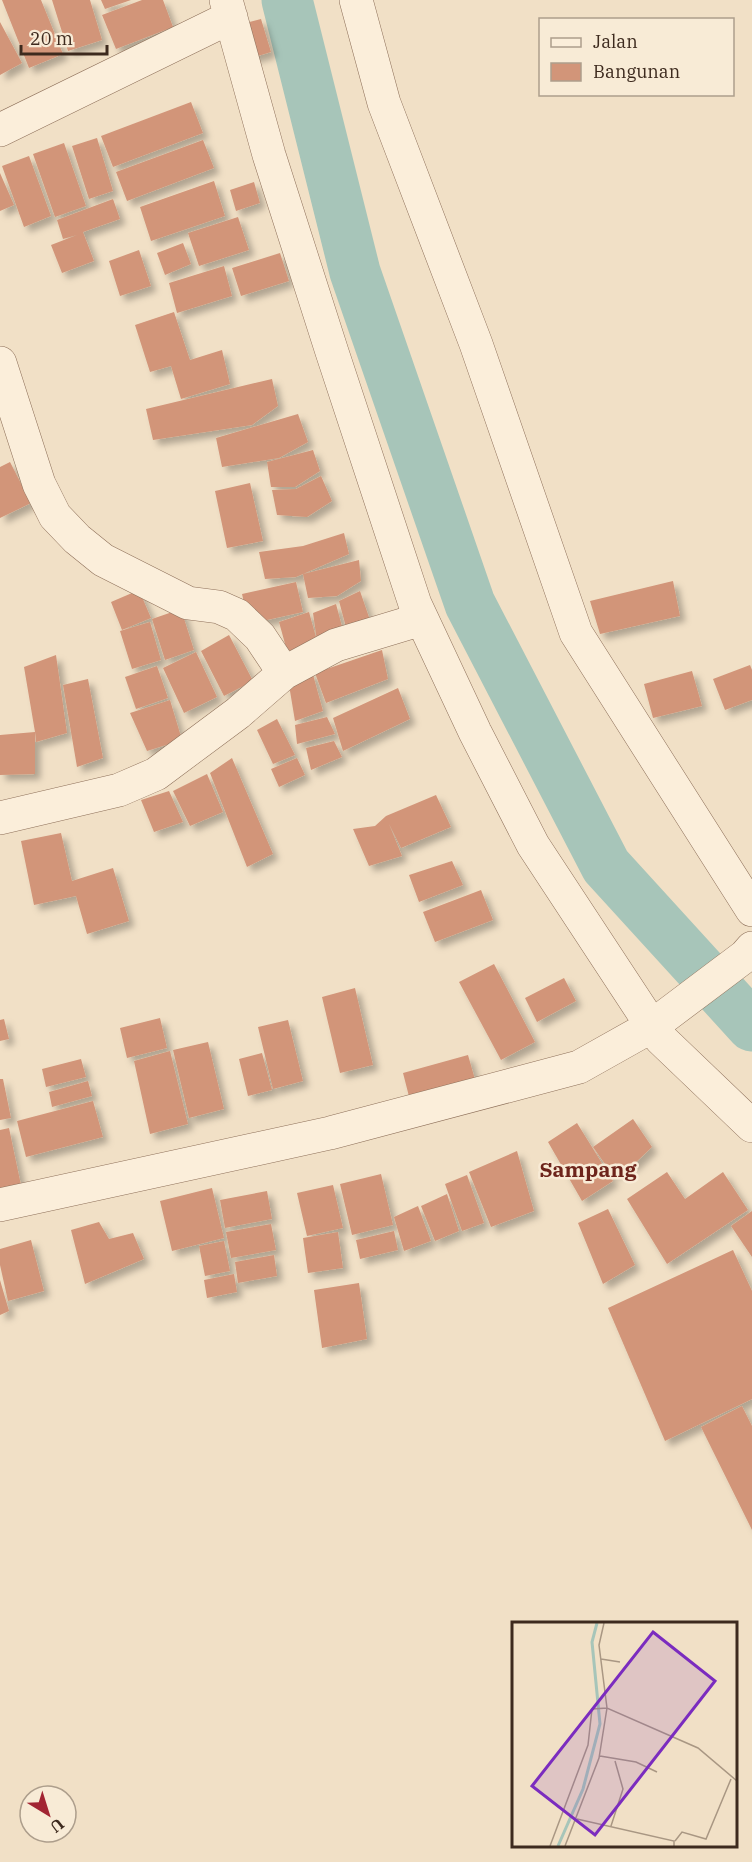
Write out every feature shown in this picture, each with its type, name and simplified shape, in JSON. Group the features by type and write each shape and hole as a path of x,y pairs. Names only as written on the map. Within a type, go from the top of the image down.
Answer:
{"street":[{"path":"356,0 384,103 476,344 576,633 752,910"},
{"path":"0,130 228,8 269,155 415,604 422,619 475,732 533,845 661,1039 752,1126"},
{"path":"0,363 39,484 55,516 77,539 103,560 188,603 219,607 237,615 260,637 284,673"},
{"path":"0,818 119,790 156,774 238,713 284,673 336,645 422,619"},
{"path":"0,1205 330,1133 579,1067 652,1026 748,952"}],"building":[{"path":"2,0 41,0 63,54 29,68"},
{"path":"52,0 90,0 102,40 68,51"},
{"path":"101,0 131,0 105,9"},
{"path":"142,0 163,0 173,27 116,49 102,15"},
{"path":"261,19 271,52 248,59 238,25"},
{"path":"0,22 22,63 0,75"},
{"path":"191,102 203,133 113,167 101,136"},
{"path":"97,138 113,191 89,199 72,146"},
{"path":"203,140 214,168 127,201 116,172"},
{"path":"64,143 86,206 55,217 33,154"},
{"path":"29,156 51,216 24,227 2,166"},
{"path":"0,173 14,205 0,211"},
{"path":"214,181 225,216 151,241 140,207"},
{"path":"254,182 260,203 236,211 230,190"},
{"path":"113,199 120,219 83,232 94,261 62,273 51,245 77,235 63,239 57,220"},
{"path":"238,217 249,250 199,266 188,233"},
{"path":"183,243 191,264 165,275 157,253"},
{"path":"139,250 151,286 120,296 109,261"},
{"path":"280,253 289,281 241,296 232,268"},
{"path":"224,266 232,296 177,313 169,283"},
{"path":"174,312 190,360 222,350 230,384 181,399 171,366 150,372 135,325"},
{"path":"272,379 278,406 252,425 153,440 146,409"},
{"path":"298,414 308,442 279,458 222,467 216,438"},
{"path":"313,450 320,471 295,487 271,487 267,462"},
{"path":"10,462 31,503 0,518 0,467"},
{"path":"321,476 332,501 307,517 277,515 272,490 296,489"},
{"path":"250,483 263,541 227,548 215,491"},
{"path":"344,533 349,554 296,577 265,579 259,552 303,546"},
{"path":"359,560 361,581 337,596 308,598 303,574"},
{"path":"673,581 680,616 600,634 590,601"},
{"path":"296,582 303,612 249,624 242,594"},
{"path":"139,590 151,618 122,630 111,602"},
{"path":"360,591 372,626 347,631 339,601"},
{"path":"336,604 344,634 318,644 287,651 279,622 309,612 317,641 313,613"},
{"path":"181,609 194,650 165,660 152,619"},
{"path":"150,622 161,660 132,669 120,631"},
{"path":"229,635 253,681 224,696 201,651"},
{"path":"382,650 388,679 326,703 315,673"},
{"path":"196,652 217,697 184,713 163,668"},
{"path":"56,655 67,733 36,742 24,667"},
{"path":"750,665 752,700 725,710 713,679"},
{"path":"157,666 168,698 136,709 125,677"},
{"path":"312,671 323,711 295,721 288,679"},
{"path":"692,671 702,706 653,718 644,684"},
{"path":"88,679 103,758 77,767 63,685"},
{"path":"398,688 410,719 343,751 333,718"},
{"path":"170,700 182,740 147,751 130,713"},
{"path":"327,717 335,734 297,744 295,725"},
{"path":"277,719 295,755 273,764 257,730"},
{"path":"35,732 35,774 0,775 0,735"},
{"path":"334,741 342,757 311,770 306,748"},
{"path":"232,758 273,854 247,867 210,773"},
{"path":"297,758 305,775 279,787 271,769"},
{"path":"207,774 223,812 190,826 173,791"},
{"path":"169,791 183,822 154,832 141,800"},
{"path":"436,795 451,827 401,848 389,824 402,856 369,866 353,829 375,826 386,816"},
{"path":"61,833 72,881 113,868 129,921 87,934 76,896 34,905 21,841"},
{"path":"452,861 463,885 419,902 409,875"},
{"path":"481,890 493,920 435,942 423,912"},
{"path":"494,964 535,1042 501,1060 459,982"},
{"path":"564,978 576,1001 537,1022 525,998"},
{"path":"355,988 373,1065 340,1073 322,997"},
{"path":"160,1018 167,1048 127,1058 120,1028"},
{"path":"4,1019 9,1039 0,1041 0,1020"},
{"path":"288,1020 303,1081 273,1089 258,1027"},
{"path":"208,1042 224,1109 189,1118 173,1050"},
{"path":"170,1051 188,1124 150,1134 134,1061"},
{"path":"262,1053 272,1090 248,1096 239,1059"},
{"path":"468,1055 478,1090 412,1108 403,1073"},
{"path":"81,1059 86,1077 46,1087 42,1069"},
{"path":"0,1079 3,1079 11,1118 0,1120"},
{"path":"88,1081 92,1096 52,1107 49,1092"},
{"path":"93,1101 103,1137 26,1157 17,1121"},
{"path":"633,1119 652,1147 633,1165 612,1174 593,1147"},
{"path":"577,1123 613,1181 582,1201 548,1142"},
{"path":"9,1128 22,1190 0,1195 0,1130"},
{"path":"517,1151 534,1211 491,1227 469,1172"},
{"path":"667,1172 685,1199 723,1172 748,1210 667,1264 627,1199"},
{"path":"381,1174 393,1225 352,1235 340,1184"},
{"path":"467,1175 484,1223 462,1231 445,1184"},
{"path":"333,1185 343,1228 307,1236 297,1193"},
{"path":"212,1188 224,1238 172,1251 160,1201"},
{"path":"267,1191 272,1219 225,1228 220,1200"},
{"path":"447,1194 459,1231 435,1241 421,1206"},
{"path":"418,1206 431,1241 404,1251 394,1217"},
{"path":"608,1209 635,1265 603,1284 578,1223"},
{"path":"752,1211 752,1257 731,1226"},
{"path":"99,1222 109,1239 133,1233 144,1259 85,1284 71,1230"},
{"path":"271,1224 276,1250 231,1258 226,1232"},
{"path":"394,1231 398,1250 360,1259 356,1240"},
{"path":"338,1232 343,1268 308,1273 303,1238"},
{"path":"31,1240 44,1291 8,1301 0,1265 0,1249"},
{"path":"224,1241 230,1271 205,1276 199,1246"},
{"path":"733,1250 752,1291 752,1399 665,1441 608,1308"},
{"path":"274,1255 277,1276 238,1283 235,1262"},
{"path":"234,1274 237,1292 207,1298 204,1280"},
{"path":"0,1280 9,1311 0,1315"},
{"path":"359,1283 367,1339 322,1348 314,1290"},
{"path":"742,1406 752,1426 752,1530 701,1427"}],"waterway":[{"path":"287,0 355,272 470,604 606,866 752,1026"}],"district":[{"name":"Sampang","path":"588,1170"}]}
